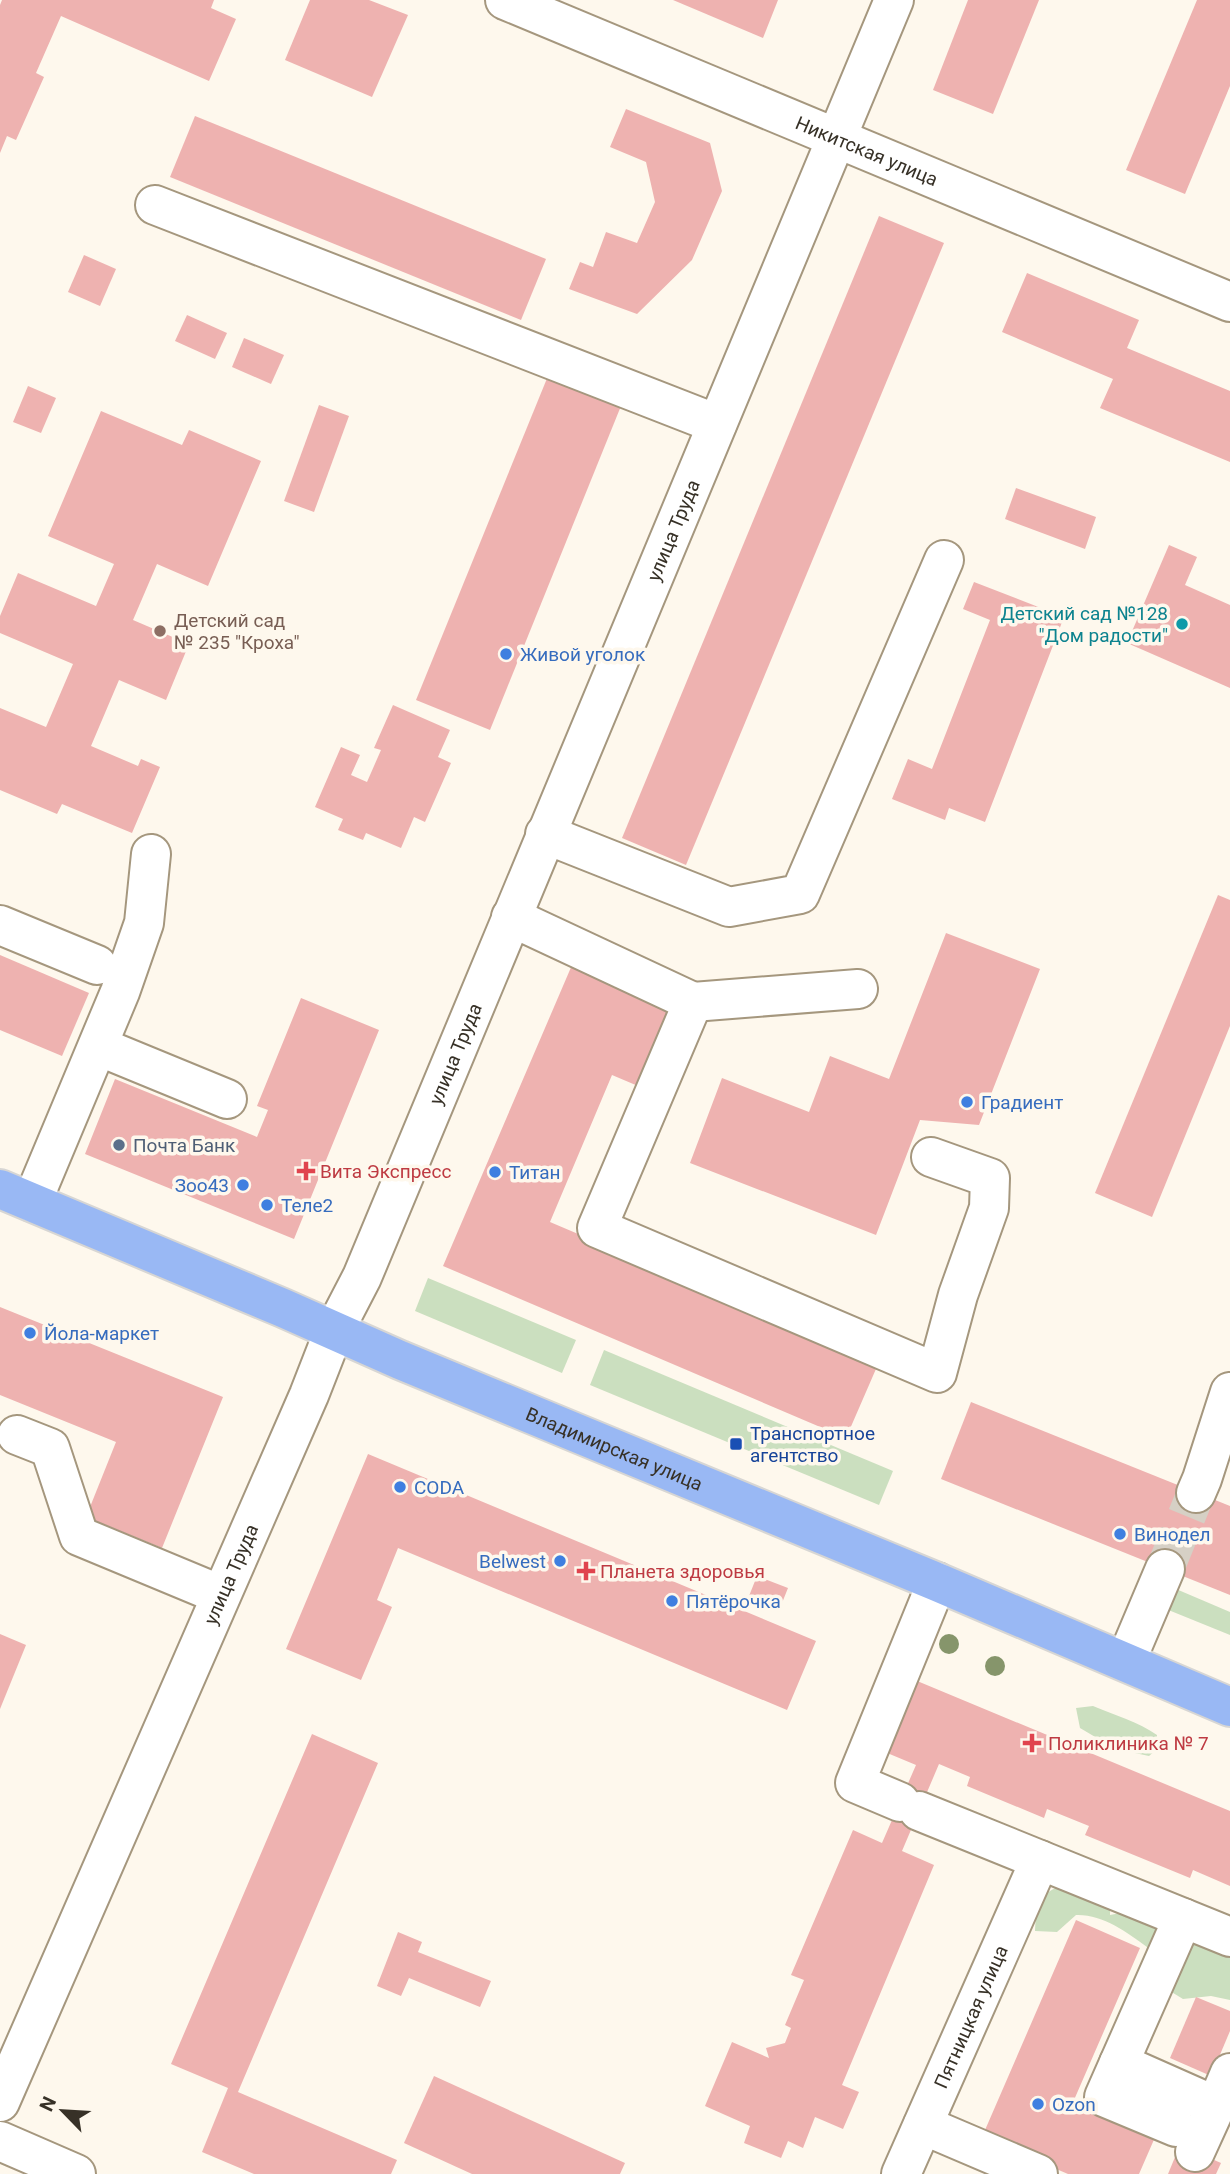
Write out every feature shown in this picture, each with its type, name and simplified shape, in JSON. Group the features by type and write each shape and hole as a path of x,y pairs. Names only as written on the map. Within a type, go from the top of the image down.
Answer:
{"main road":[{"name":"Владимирская улица","path":"16,1196 413,1366 937,1582 1230,1707"}],"street":[{"name":"Никитская улица","path":"505,0 1230,302"},
{"name":"улица Труда","path":"0,2102 309,1395 334,1331 362,1277 894,0"},
{"path":"155,205 717,424"},
{"path":"545,834 729,907 800,894 944,560"},
{"path":"16,1196 98,1046 120,992 144,923 151,854"},
{"path":"511,917 694,1002 858,989"},
{"path":"0,925 97,965"},
{"path":"694,1002 597,1228 937,1373 958,1295 989,1208 990,1178 931,1157"},
{"path":"98,1046 227,1099"},
{"path":"1199,1486 1230,1392"},
{"path":"17,1435 50,1448 79,1536 221,1595"},
{"path":"1126,1661 1165,1569"},
{"path":"937,1582 855,1783 1230,1937"},
{"name":"Пятницкая улица","path":"901,2174 1041,1860"},
{"path":"1119,2063 1223,2089 1186,2140 1104,2097 1119,2063 1183,1918"},
{"path":"923,2124 1038,2174"},
{"path":"0,2141 76,2174"}],"green space":[{"path":"428,1278 576,1340 562,1373 415,1311"},
{"path":"604,1350 893,1471 879,1505 590,1385"},
{"path":"1169,1586 1230,1612 1230,1635 1161,1607"},
{"path":"1093,1706 1150,1730 1157,1735 1157,1749 1149,1756 1130,1752 1116,1744 1102,1741 1080,1728 1076,1708"},
{"path":"1071,1881 1110,1894 1110,1915 1131,1911 1171,1927 1144,1965 1147,1947 1123,1930 1095,1917 1076,1915 1057,1932 1035,1931 1037,1911 1042,1898"},
{"path":"1196,1938 1230,1942 1230,2000 1211,1996 1183,1999 1165,1988 1177,1955"}],"building":[{"path":"2,0 214,0 211,8 236,19 209,81 61,16 36,73 44,77 16,140 7,136 0,153"},
{"path":"310,0 369,0 408,15 372,97 285,60"},
{"path":"673,0 778,0 763,38"},
{"path":"968,0 1039,0 993,114 933,90"},
{"path":"1197,0 1230,0 1230,86 1185,194 1126,170"},
{"path":"626,109 710,143 722,191 692,260 637,314 569,289 580,262 593,267 606,232 637,243 655,202 646,162 610,147"},
{"path":"195,116 546,259 521,320 170,177"},
{"path":"879,216 944,243 686,865 622,838"},
{"path":"84,255 116,269 100,306 68,292"},
{"path":"1027,273 1139,320 1127,348 1230,391 1230,462 1100,408 1113,379 1002,332"},
{"path":"187,315 227,333 215,359 175,341"},
{"path":"244,338 284,355 271,384 232,367"},
{"path":"550,371 623,401 490,730 416,700"},
{"path":"28,386 56,398 41,433 13,422"},
{"path":"319,405 349,416 314,512 284,501"},
{"path":"101,411 182,445 189,430 261,461 208,586 157,564 133,620 189,644 166,700 119,680 91,746 138,766 141,759 160,767 132,833 62,804 57,814 0,790 0,708 46,727 73,664 0,633 0,616 18,573 96,606 114,564 48,536"},
{"path":"1016,488 1096,517 1085,549 1005,519"},
{"name":"Детский сад №128 \"Дом радости\"","path":"1169,545 1197,557 1185,585 1230,605 1230,688 1127,643"},
{"path":"974,582 1064,617 985,822 949,808 945,820 892,799 908,759 932,769 990,620 963,609"},
{"path":"393,705 450,730 438,757 451,763 425,822 414,817 401,848 366,833 363,840 338,830 343,819 315,807 341,747 360,755 351,775 367,782 381,750 374,748"},
{"path":"1218,895 1230,900 1230,1026 1152,1217 1095,1193"},
{"path":"946,933 1040,969 979,1125 920,1120 876,1235 690,1163 722,1078 809,1112 830,1056 889,1079"},
{"path":"0,955 89,993 62,1056 0,1030"},
{"path":"572,965 671,1007 638,1086 612,1075 550,1222 879,1362 846,1438 443,1266"},
{"path":"301,998 379,1030 294,1239 85,1154 115,1079 257,1137 268,1110 257,1106"},
{"path":"0,1307 223,1397 162,1548 86,1517 116,1442 0,1395"},
{"path":"971,1402 1230,1506 1230,1595 941,1479"},
{"path":"368,1454 816,1641 787,1710 398,1548 377,1600 392,1607 361,1680 286,1649"},
{"path":"757,1576 788,1588 780,1608 749,1596"},
{"path":"0,1634 26,1645 0,1709"},
{"path":"910,1678 1230,1811 1230,1886 1193,1870 1190,1878 1085,1835 1089,1826 1047,1809 1044,1818 967,1786 970,1777 939,1764 902,1851 934,1865 842,2085 859,2092 843,2129 815,2117 803,2148 788,2141 781,2158 744,2143 750,2126 705,2106 732,2042 769,2058 766,2048 785,2043 791,2028 785,2025 804,1980 791,1975 853,1830 882,1843 916,1765 880,1750"},
{"path":"312,1734 378,1763 238,2092 397,2160 391,2174 254,2174 202,2152 228,2088 171,2064"},
{"path":"1076,1920 1140,1948 1074,2100 1156,2135 1139,2174 1068,2174 982,2137"},
{"path":"398,1932 422,1942 418,1952 491,1981 480,2007 409,1978 401,1996 377,1986"},
{"path":"1196,1997 1230,2011 1230,2031 1211,2076 1170,2058"},
{"path":"434,2076 625,2163 620,2174 472,2174 404,2143"},
{"path":"1180,2145 1221,2163 1216,2174 1168,2174"}],"tunnel":[{"path":"1165,1569 1196,1493"}],"place":[{"name":"Детский сад №128 \"Дом радости\"","path":"1182,624"},
{"name":"Детский сад № 235 \"Кроха\"","path":"160,631"},
{"name":"Живой уголок","path":"506,654"},
{"name":"Градиент","path":"967,1102"},
{"name":"Почта Банк","path":"119,1145"},
{"name":"Вита Экспресс","path":"306,1171"},
{"name":"Титан","path":"495,1172"},
{"name":"Зоо43","path":"243,1185"},
{"name":"Теле2","path":"267,1205"},
{"name":"Йола-маркет","path":"30,1333"},
{"name":"Транспортное агентство","path":"736,1444"},
{"name":"CODA","path":"400,1487"},
{"name":"Винодел","path":"1120,1534"},
{"name":"Belwest","path":"560,1561"},
{"name":"Планета здоровья","path":"586,1571"},
{"name":"Пятёрочка","path":"672,1601"},
{"name":"Поликлиника № 7","path":"1032,1743"},
{"name":"Ozon","path":"1038,2104"}]}
